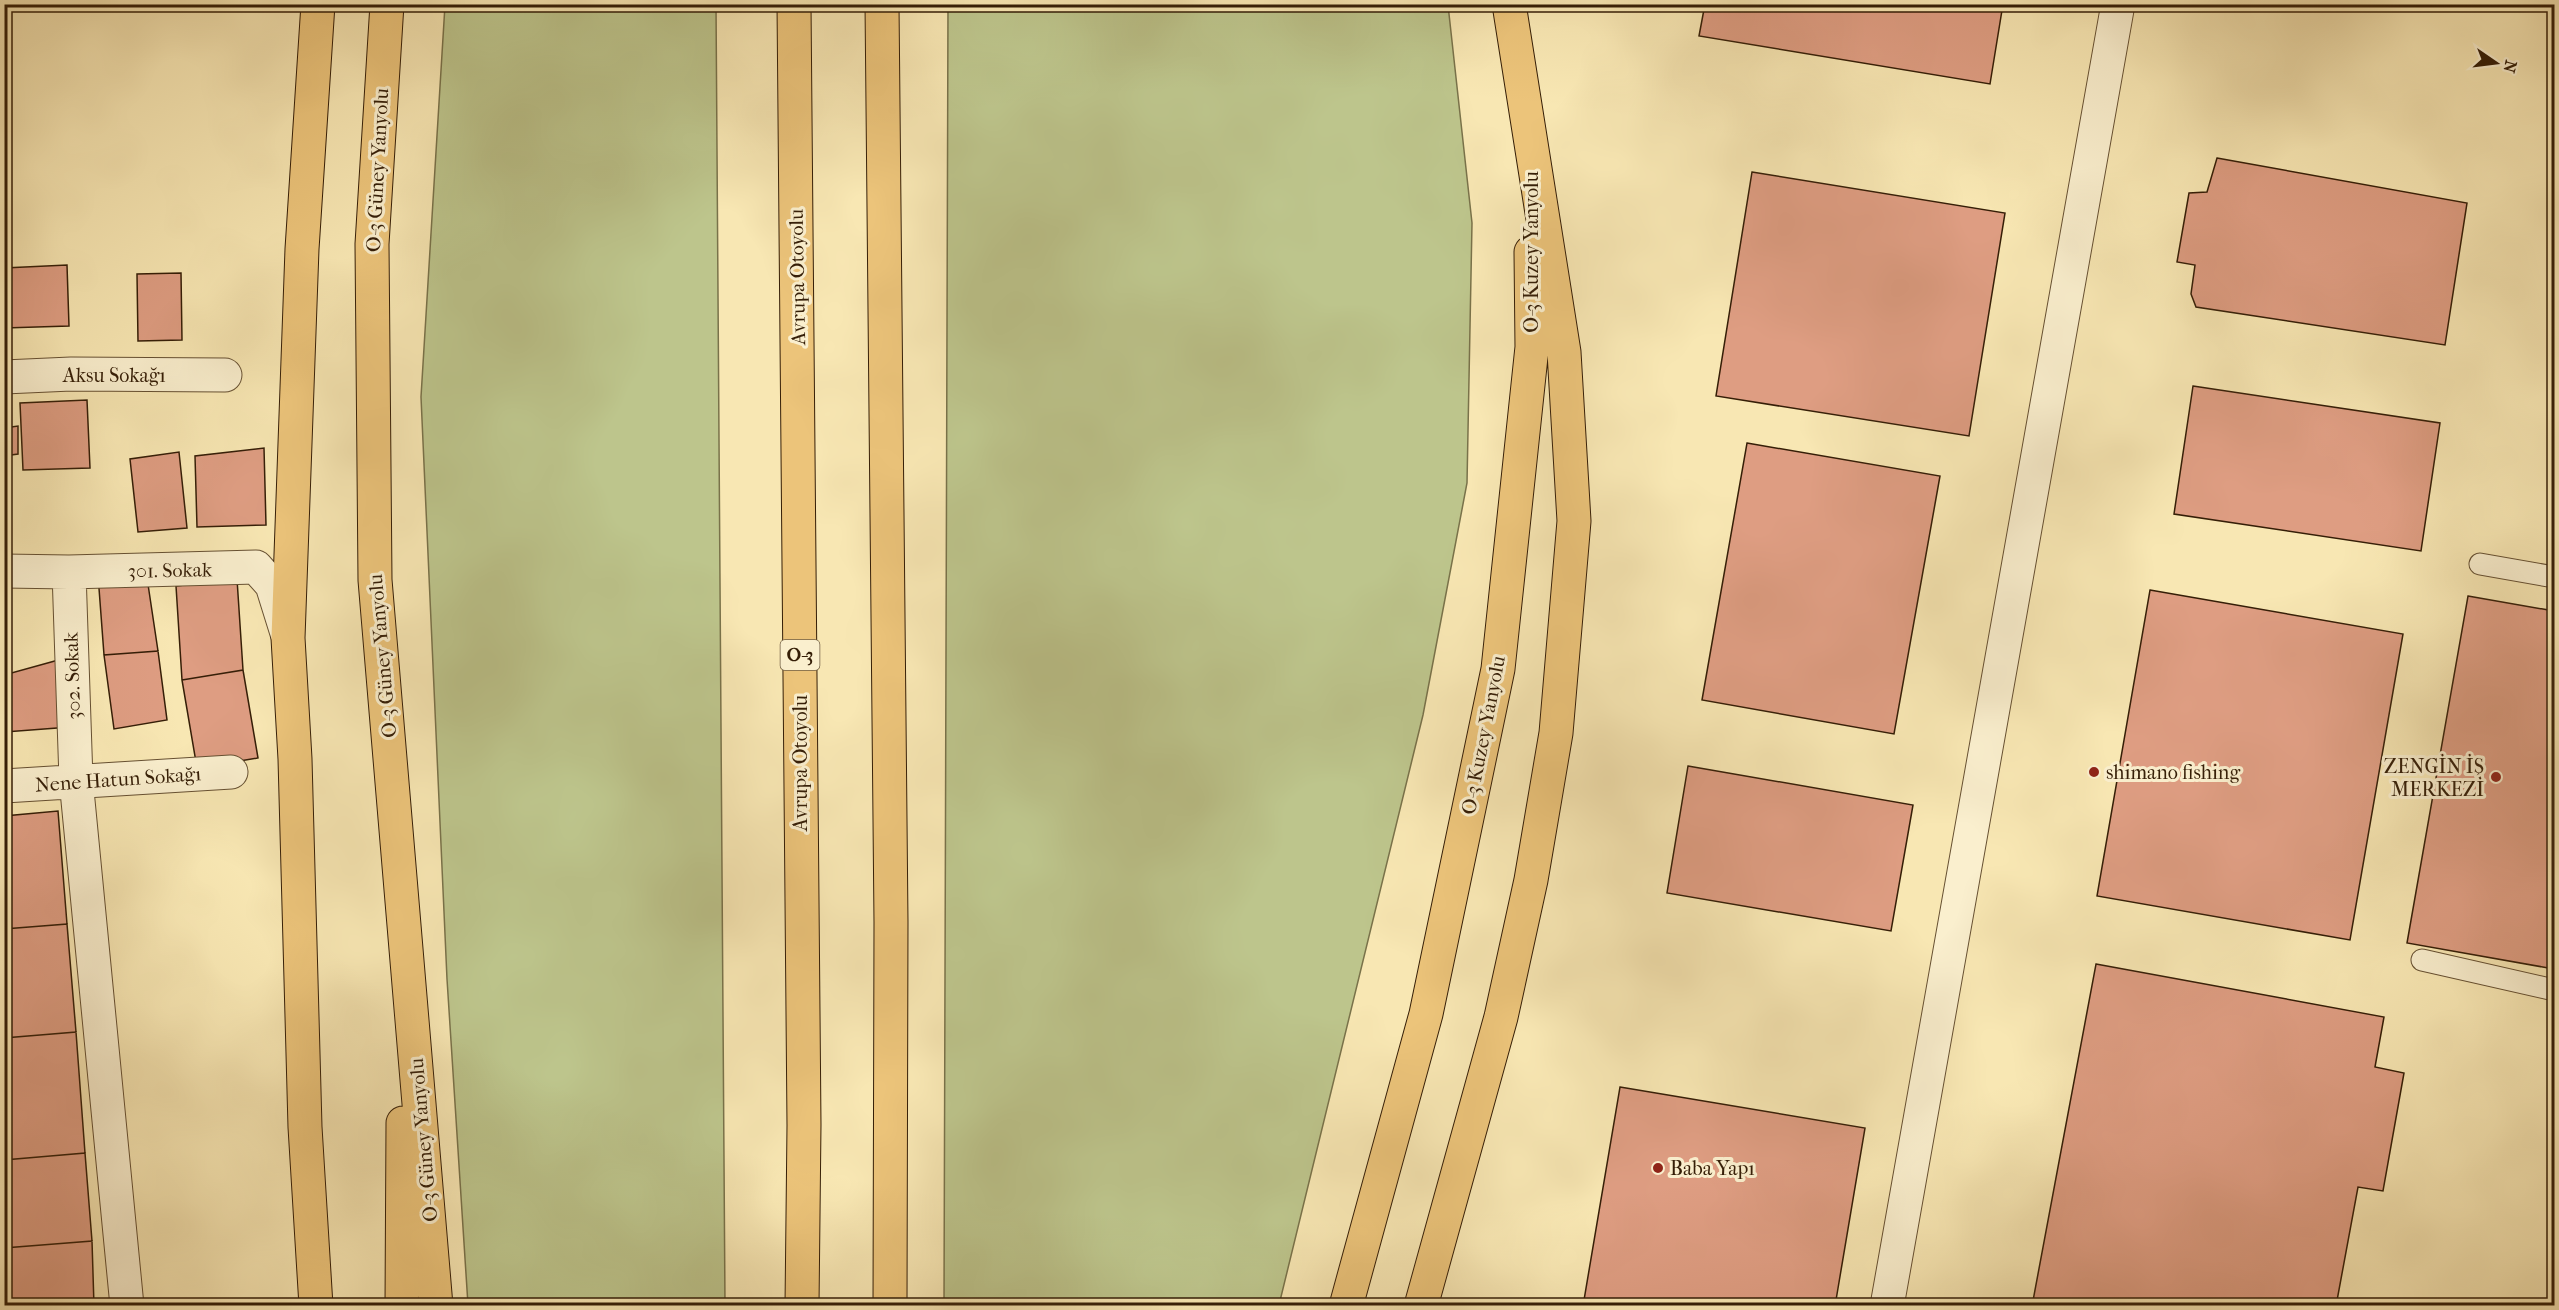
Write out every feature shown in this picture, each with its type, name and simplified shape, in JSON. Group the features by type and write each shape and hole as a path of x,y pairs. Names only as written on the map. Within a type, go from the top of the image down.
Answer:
{"main road":[{"path":"316,1305 305,1127 295,759 288,638 302,249 318,4"},
{"name":"O-3 Güney Yanyolu","path":"387,4 372,244 375,580 436,1305"},
{"name":"Avrupa Otoyolu","path":"794,4 804,1113 802,1305"},
{"path":"882,4 891,922 890,1305"},
{"path":"1421,1305 1501,1017 1531,880 1556,732 1574,521 1564,352 1509,4"},
{"name":"O-3 Kuzey Yanyolu","path":"1346,1305 1426,1014 1498,669 1532,347 1531,151"},
{"path":"402,1305 405,923"}],"street":[{"path":"1887,1305 2118,4"},
{"name":"Aksu Sokağı","path":"4,377 71,374 225,375"},
{"name":"301. Sokak","path":"4,572 256,567 272,585 288,638"},
{"name":"302. Sokak","path":"69,572 76,780 127,1305"},
{"name":"Nene Hatun Sokağı","path":"4,786 231,772"}],"lane":[{"path":"2480,564 2554,577"},
{"path":"2422,960 2554,990"}],"green space":[{"path":"445,5 716,5 725,1305 468,1305 447,979 421,397"},
{"path":"948,5 1448,5 1472,223 1467,483 1423,715 1279,1305 944,1305"}],"building":[{"path":"1705,4 2003,4 1990,84 1699,36"},
{"path":"2217,158 2467,203 2445,345 2196,307 2191,294 2195,265 2177,262 2189,193 2207,192"},
{"path":"1752,172 2005,213 1969,436 1716,396"},
{"path":"67,265 69,326 4,328 4,268"},
{"path":"181,273 182,340 138,341 137,274"},
{"path":"2193,386 2440,423 2421,551 2174,514"},
{"path":"87,400 90,468 23,470 20,403"},
{"path":"18,426 18,454 4,456 4,428"},
{"path":"1747,443 1940,476 1894,734 1702,700"},
{"path":"264,448 266,525 197,527 195,456"},
{"path":"179,452 187,528 138,532 130,459"},
{"path":"146,571 158,651 104,655 98,575"},
{"path":"237,579 243,670 182,680 176,586"},
{"path":"2150,590 2403,634 2350,940 2097,896"},
{"name":"ZENGİN İŞ MERKEZİ","path":"2468,596 2554,611 2554,969 2407,943"},
{"path":"158,651 167,720 114,729 104,655"},
{"path":"62,659 70,727 5,732 4,675"},
{"path":"243,670 258,758 197,768 182,680"},
{"path":"1688,766 1913,805 1891,931 1667,893"},
{"path":"58,811 67,924 4,929 4,816"},
{"path":"67,924 76,1032 4,1038 4,929"},
{"path":"2096,964 2384,1017 2375,1067 2404,1073 2383,1191 2358,1187 2336,1306 2032,1306"},
{"path":"76,1032 85,1153 4,1160 4,1038"},
{"path":"1620,1087 1865,1128 1835,1306 1583,1306"},
{"path":"85,1153 92,1241 4,1248 4,1160"},
{"path":"92,1241 94,1306 4,1306 4,1248"}],"place":[{"name":"shimano fishing","path":"2094,772"},
{"name":"ZENGİN İŞ MERKEZİ","path":"2496,777"},
{"name":"Baba Yapı","path":"1658,1168"}]}
